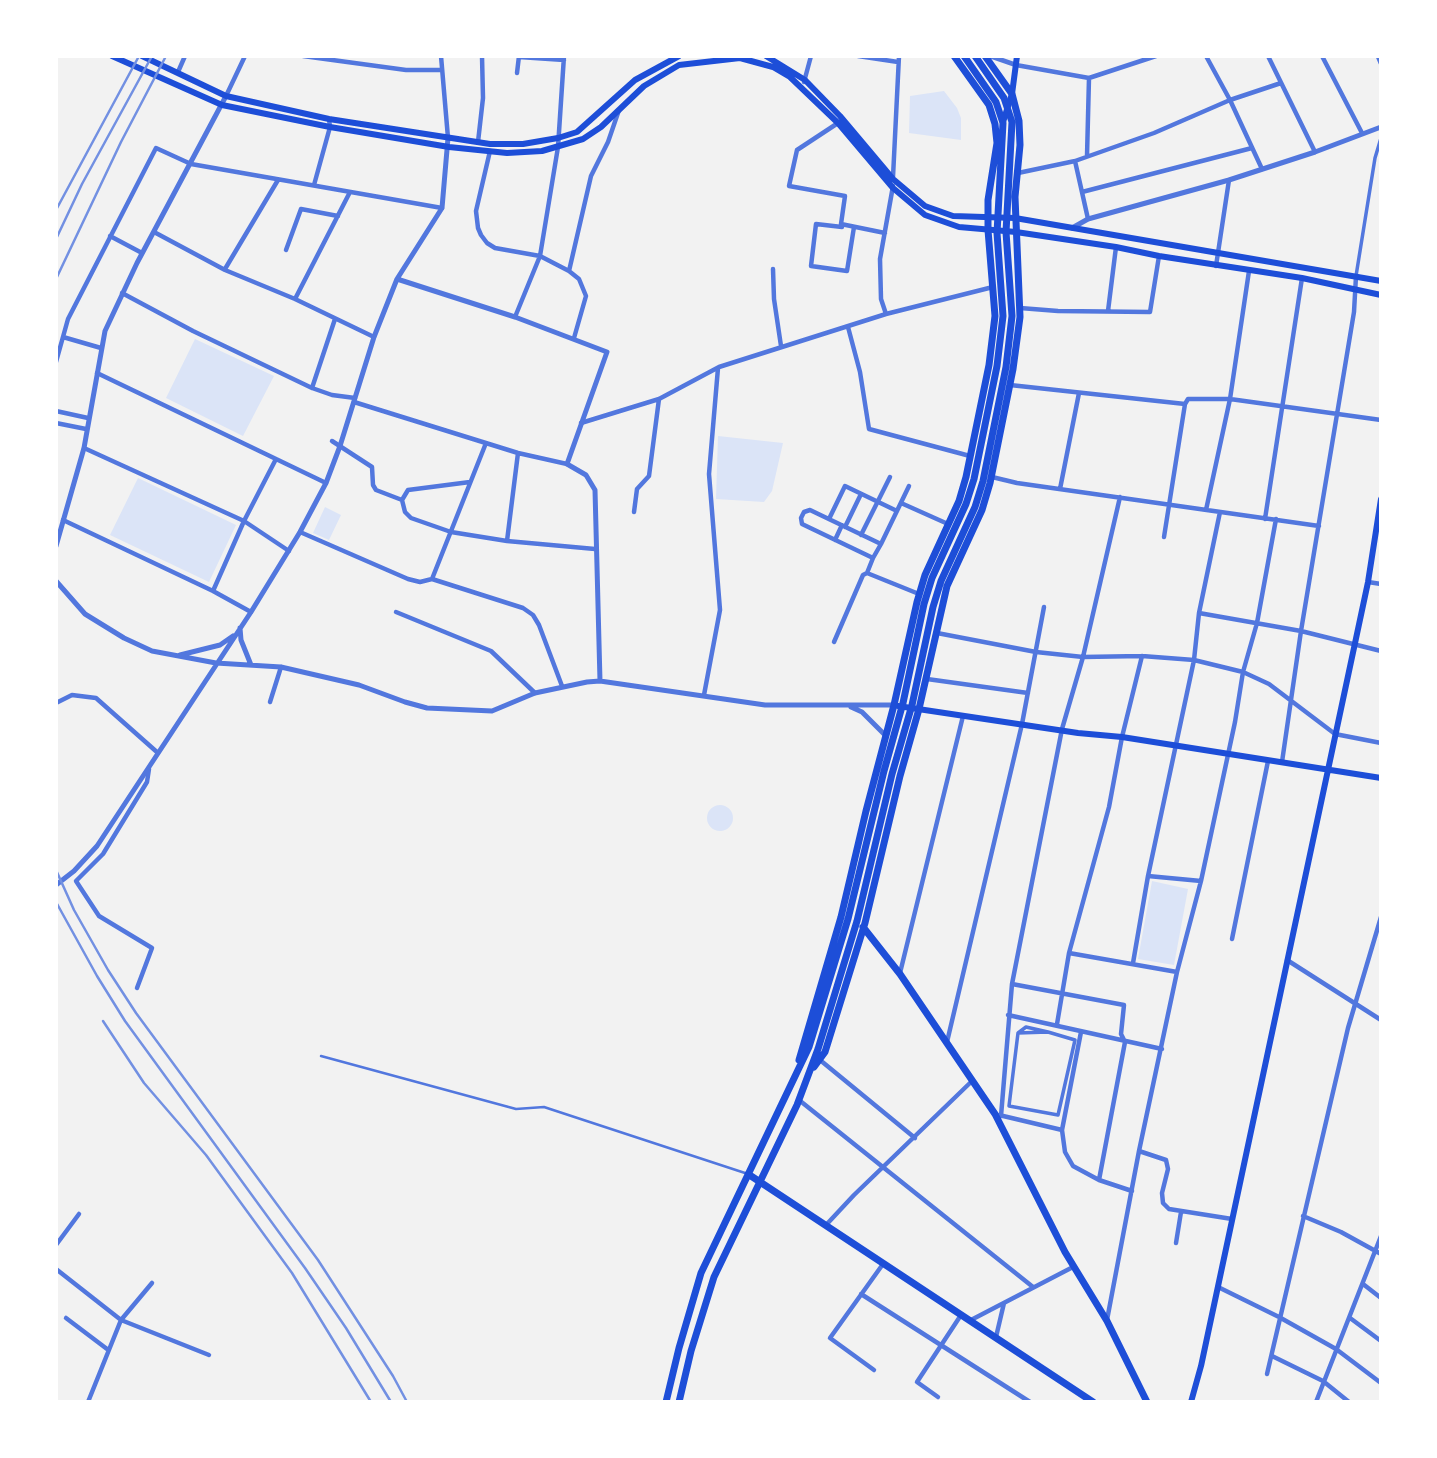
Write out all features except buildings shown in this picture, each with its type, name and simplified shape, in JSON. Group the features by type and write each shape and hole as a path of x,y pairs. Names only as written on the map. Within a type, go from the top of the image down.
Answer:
{"main road":[{"path":"112,56 222,105 449,147 527,153 558,147 592,134 644,86 679,65 740,57 774,67 803,89 838,123 892,188 925,215 959,227 1016,232 1116,247 1216,266 1302,278 1381,295"},
{"path":"142,56 226,96 329,119 490,144 523,144 558,138 583,128 635,80 679,56"},
{"path":"766,56 805,80 840,116 893,179 925,206 953,216 1015,218 1381,281"},
{"path":"954,56 989,105 997,143"},
{"path":"666,1402 701,1273 809,1047 845,930 903,703 924,604 970,491 997,366 1003,316 997,233 1003,123 996,102 964,56"},
{"path":"680,1402 691,1351 714,1277 810,1073 854,930 892,774 912,705 933,607 941,581 979,494 1006,368 1012,316 1006,232 1012,122 1004,98 975,56"},
{"path":"810,1073 825,1052 863,927 919,709 947,586 982,510 1010,385 1020,308 1015,218 1019,121 1012,94 987,56"},
{"path":"798,1068 802,1044 841,917 919,594 959,502 970,456 989,365 995,316 988,200 997,143 1012,94 1017,56"},
{"path":"1045,236 1047,224"},
{"path":"1191,1402 1218,1287 1368,582 1381,499"},
{"path":"894,705 1122,737 1381,778"},
{"path":"863,927 900,974 971,1082 998,1115 1074,1266 1107,1321 1147,1402"},
{"path":"748,1174 1093,1402"}],"street":[{"path":"174,71 185,56"},
{"path":"56,546 57,533 84,448 105,331 142,253 246,56"},
{"path":"303,56 405,70 442,70"},
{"path":"56,885 74,871 97,846 290,551 326,482 374,337 397,279 442,208 449,138 441,56"},
{"path":"478,143 483,98 482,56"},
{"path":"515,317 540,256 558,147 564,58 519,56 517,73"},
{"path":"679,56 679,65"},
{"path":"803,89 811,56"},
{"path":"858,56 898,59 893,179 880,259 881,299 886,314"},
{"path":"987,56 1016,65 1090,78 1156,56"},
{"path":"1206,56 1262,169"},
{"path":"1268,56 1315,152"},
{"path":"1322,56 1362,133"},
{"path":"1378,56 1381,63"},
{"path":"1087,156 1090,78"},
{"path":"1017,173 1075,161 1154,133 1230,100 1281,83"},
{"path":"569,271 591,176 620,109"},
{"path":"314,185 330,127 329,119"},
{"path":"838,123 797,150 789,186 845,195 841,224 885,233"},
{"path":"1072,229 1087,219 1229,180 1381,127"},
{"path":"1282,762 1357,291 1356,276 1381,138"},
{"path":"490,144 491,152 477,211 478,228 486,243 495,248 540,256 579,279 586,296 574,338"},
{"path":"56,362 68,319 156,148 191,164 442,208"},
{"path":"1082,192 1252,148"},
{"path":"1075,161 1087,219"},
{"path":"225,270 278,180"},
{"path":"1216,266 1229,180"},
{"path":"295,299 351,192"},
{"path":"286,250 301,209 338,216"},
{"path":"816,225 854,227 847,271 811,266 816,225"},
{"path":"154,232 225,270 295,299 374,337"},
{"path":"110,236 142,253"},
{"path":"1108,311 1116,247"},
{"path":"1020,308 1150,312 1158,256"},
{"path":"773,269 774,299 781,346"},
{"path":"1206,510 1230,398 1249,271"},
{"path":"1265,519 1302,278"},
{"path":"397,279 515,317 607,352 567,464"},
{"path":"581,424 659,398 719,367 781,346 886,314 994,286"},
{"path":"122,293 193,331 312,388 518,453 567,464 586,475 593,484 600,681"},
{"path":"312,388 335,319"},
{"path":"848,326 860,372 869,429 970,456"},
{"path":"63,337 102,348"},
{"path":"704,695 720,610 709,474 719,367"},
{"path":"97,372 326,482"},
{"path":"1010,385 1185,404"},
{"path":"1059,489 1079,393"},
{"path":"634,512 637,489 649,476 659,398"},
{"path":"1164,537 1188,399 1230,398 1381,420"},
{"path":"56,411 88,418"},
{"path":"56,423 86,429"},
{"path":"332,441 372,467 376,490 402,500"},
{"path":"432,579 486,443"},
{"path":"84,448 244,521 290,551"},
{"path":"507,541 518,453"},
{"path":"213,591 244,521 276,459"},
{"path":"861,535 891,477"},
{"path":"991,477 1017,484 1320,526"},
{"path":"470,482 408,490 402,500 405,512 411,518 451,532 507,541 595,549"},
{"path":"829,519 845,486 897,511"},
{"path":"834,642 863,575 867,573 909,486"},
{"path":"835,540 861,494"},
{"path":"1062,1130 998,1115 1012,984 1062,729 1083,657 1120,497"},
{"path":"901,503 948,525"},
{"path":"873,558 802,524 807,510 881,544"},
{"path":"1133,963 1148,876 1194,660 1199,613 1220,512"},
{"path":"1107,1321 1139,1151 1228,754 1243,672 1257,623 1276,519"},
{"path":"63,520 213,591 251,612"},
{"path":"300,532 408,579 420,582 432,579 516,604 533,615 562,686"},
{"path":"867,573 919,594"},
{"path":"56,581 85,614 124,638 152,651 216,663 281,667 359,685 427,708 492,710 535,692 600,681 765,705 894,705"},
{"path":"1368,582 1381,584"},
{"path":"947,1042 1022,724 1044,607"},
{"path":"396,612 491,651 535,692"},
{"path":"1199,613 1301,631 1354,646 1381,650"},
{"path":"240,628 241,640 251,665"},
{"path":"935,633 1036,652 1083,657 1142,656 1194,660 1243,672 1269,684 1335,734 1381,743"},
{"path":"177,656 220,645 236,634"},
{"path":"1057,1024 1069,953 1109,807 1122,737 1142,656"},
{"path":"270,702 281,667"},
{"path":"926,678 1028,693"},
{"path":"56,703 72,695 96,698 158,753"},
{"path":"847,705 862,712 886,736"},
{"path":"900,974 964,715"},
{"path":"1232,939 1269,760"},
{"path":"137,989 152,948 99,916 76,881 103,854 132,810 147,782 150,766"},
{"path":"1148,876 1200,881"},
{"path":"1267,1374 1355,1002 1378,939 1381,917"},
{"path":"1069,953 1177,972"},
{"path":"1286,959 1381,1020"},
{"path":"1012,984 1124,1005 1121,1034 1125,1042 1099,1180"},
{"path":"1008,1015 1162,1049"},
{"path":"1026,1027 1048,1032 1075,1040 1058,1115 1009,1105 1018,1033 1026,1027"},
{"path":"1082,1032 1062,1130 1065,1153 1073,1166 1099,1180 1132,1191"},
{"path":"820,1060 915,1138"},
{"path":"826,1225 971,1082"},
{"path":"799,1100 1033,1287"},
{"path":"1139,1151 1166,1160 1168,1169 1162,1193 1163,1203 1169,1209 1232,1219"},
{"path":"1176,1243 1181,1212"},
{"path":"56,1245 79,1214"},
{"path":"1303,1216 1341,1232 1381,1254"},
{"path":"56,1228 64,1234"},
{"path":"1316,1402 1381,1236"},
{"path":"874,1370 830,1338 884,1263"},
{"path":"971,1320 1074,1266"},
{"path":"56,1269 121,1320 209,1355"},
{"path":"88,1402 107,1349 121,1320 152,1283"},
{"path":"1363,1284 1381,1298"},
{"path":"1218,1287 1336,1349 1381,1383"},
{"path":"861,1294 1030,1402"},
{"path":"996,1337 1004,1302"},
{"path":"938,1396 918,1382 961,1315"},
{"path":"66,1318 107,1349"},
{"path":"1350,1318 1381,1341"},
{"path":"1272,1356 1324,1381 1349,1402"}],"lane":[{"path":"321,1056 516,1109 544,1107 748,1174"}],"shaded area":[{"path":"944,91 961,118 961,140 909,133 910,96"},
{"path":"195,339 274,376 243,436 166,398"},
{"path":"718,436 783,443 772,491 764,502 716,499"},
{"path":"138,478 236,525 209,582 110,535"},
{"path":"325,507 341,515 329,540 313,533"},
{"path":"720,805 729,809 733,818 729,827 720,831 711,827 707,818 711,809"},
{"path":"1152,881 1188,889 1174,965 1138,959"}],"railway":[{"path":"56,210 139,56"},
{"path":"56,239 82,184 152,56"},
{"path":"56,279 121,142 166,56"},
{"path":"56,870 74,910 136,1013 318,1260 407,1402"},
{"path":"56,902 125,1021 305,1268 391,1402"},
{"path":"103,1021 144,1083 206,1155 292,1273 371,1402"}]}
